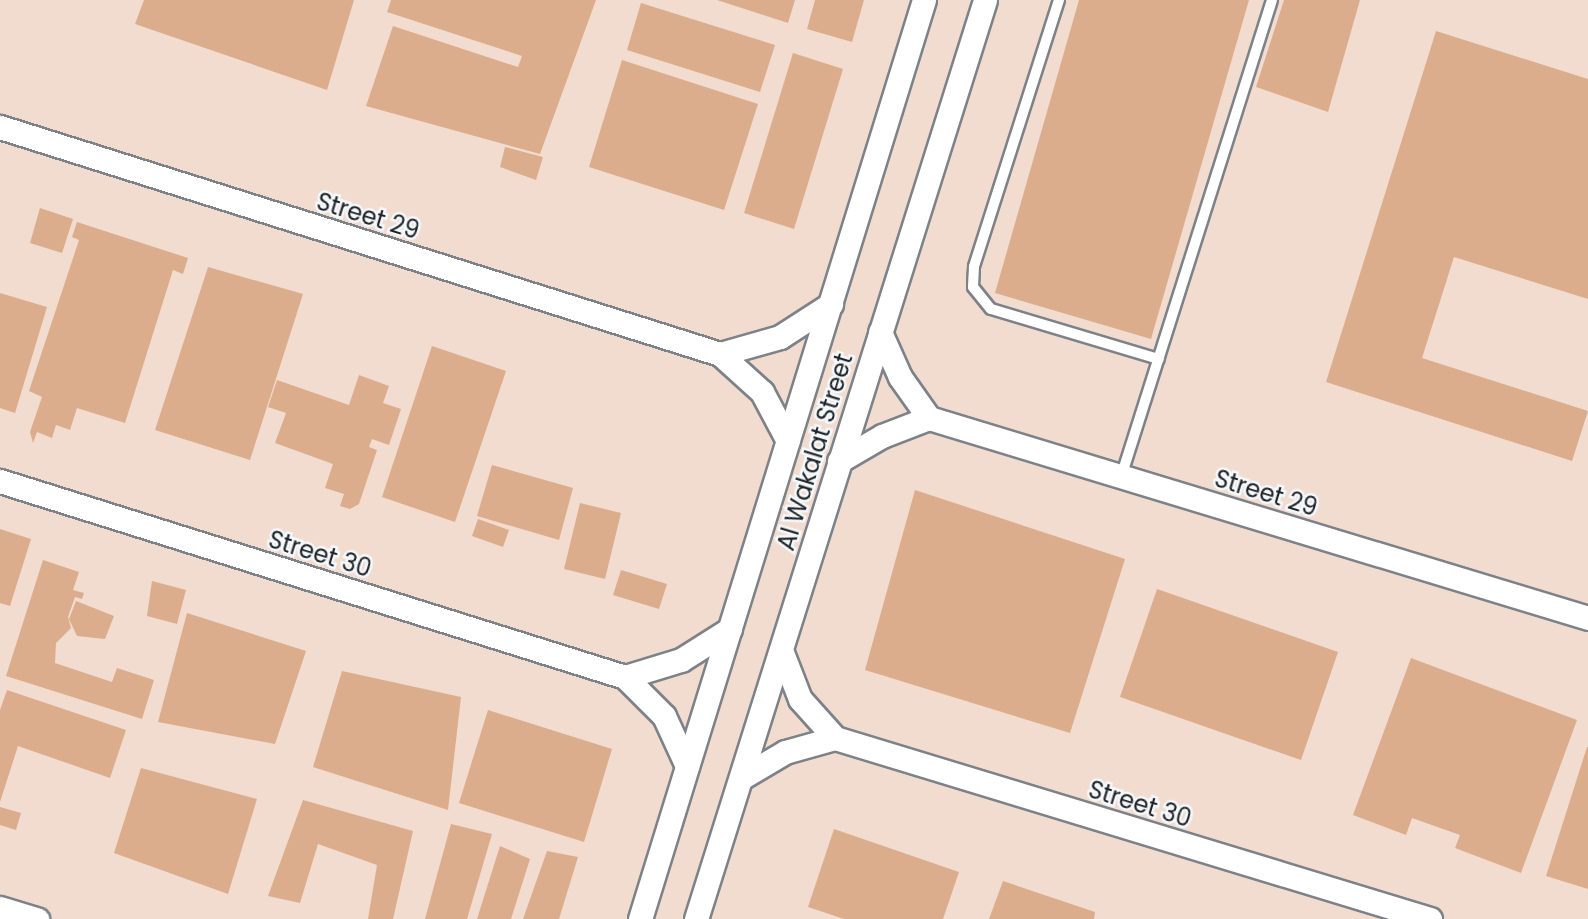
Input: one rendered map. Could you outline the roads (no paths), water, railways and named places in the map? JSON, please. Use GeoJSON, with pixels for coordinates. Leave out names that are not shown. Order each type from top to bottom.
{"type":"FeatureCollection","features":[{"type":"Feature","properties":{"kind":"street","name":"Al Wakalat Street"},"geometry":{"type":"LineString","coordinates":[[640,919],[924,0]]}},
{"type":"Feature","properties":{"kind":"street","name":"Al Wakalat Street"},"geometry":{"type":"LineString","coordinates":[[696,919],[985,0]]}},
{"type":"Feature","properties":{"kind":"street","name":"Street 29"},"geometry":{"type":"LineString","coordinates":[[0,127],[720,354],[762,392],[788,441]]}},
{"type":"Feature","properties":{"kind":"street"},"geometry":{"type":"LineString","coordinates":[[720,354],[780,337],[831,304]]}},
{"type":"Feature","properties":{"kind":"street"},"geometry":{"type":"LineString","coordinates":[[839,461],[882,436],[929,418],[901,377],[880,332]]}},
{"type":"Feature","properties":{"kind":"street","name":"Street 29"},"geometry":{"type":"LineString","coordinates":[[929,418],[1588,618]]}},
{"type":"Feature","properties":{"kind":"street","name":"Street 30"},"geometry":{"type":"LineString","coordinates":[[0,481],[625,677],[664,716],[687,766]]}},
{"type":"Feature","properties":{"kind":"street"},"geometry":{"type":"LineString","coordinates":[[625,677],[681,660],[730,629]]}},
{"type":"Feature","properties":{"kind":"street"},"geometry":{"type":"LineString","coordinates":[[741,778],[785,752],[835,738],[800,699],[781,650]]}},
{"type":"Feature","properties":{"kind":"street","name":"Street 30"},"geometry":{"type":"LineString","coordinates":[[835,738],[1430,919]]}},
{"type":"Feature","properties":{"kind":"street"},"geometry":{"type":"LineString","coordinates":[[0,908],[37,919]]}},
{"type":"Feature","properties":{"kind":"lane"},"geometry":{"type":"LineString","coordinates":[[1059,0],[974,267],[973,287],[991,309],[1159,359]]}},
{"type":"Feature","properties":{"kind":"lane"},"geometry":{"type":"LineString","coordinates":[[1121,477],[1272,0]]}}]}
